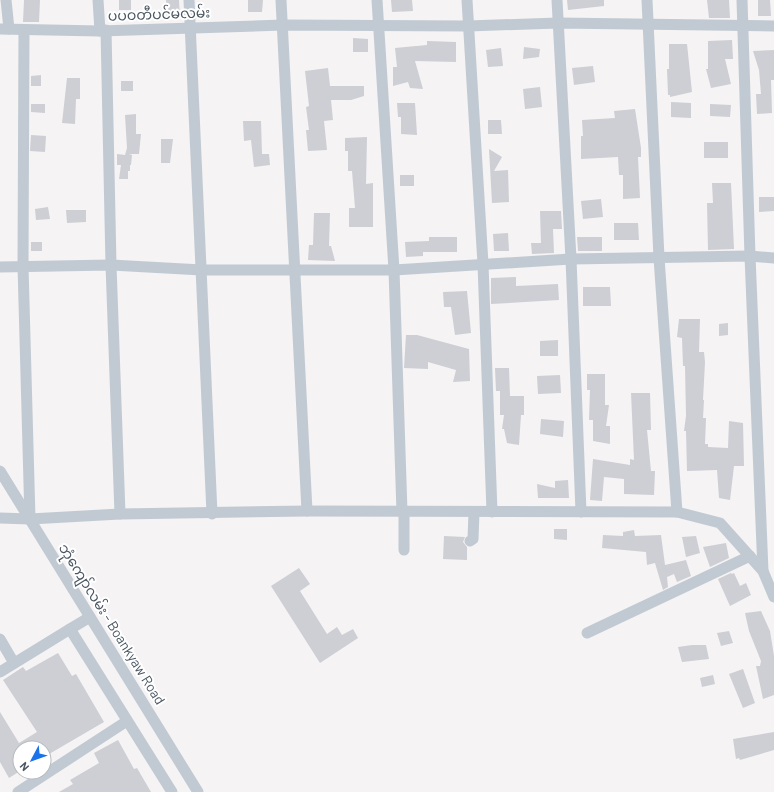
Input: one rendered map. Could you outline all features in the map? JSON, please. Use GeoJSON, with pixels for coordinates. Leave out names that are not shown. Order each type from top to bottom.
{"type":"FeatureCollection","features":[{"type":"Feature","properties":{"kind":"street"},"geometry":{"type":"LineString","coordinates":[[4,29],[6,0]]}},
{"type":"Feature","properties":{"kind":"street"},"geometry":{"type":"LineString","coordinates":[[98,0],[103,31],[120,514]]}},
{"type":"Feature","properties":{"kind":"street"},"geometry":{"type":"LineString","coordinates":[[189,0],[212,514]]}},
{"type":"Feature","properties":{"kind":"street"},"geometry":{"type":"LineString","coordinates":[[281,0],[307,511]]}},
{"type":"Feature","properties":{"kind":"street"},"geometry":{"type":"LineString","coordinates":[[377,0],[394,270],[404,550]]}},
{"type":"Feature","properties":{"kind":"street"},"geometry":{"type":"LineString","coordinates":[[467,0],[483,264],[492,512]]}},
{"type":"Feature","properties":{"kind":"street"},"geometry":{"type":"LineString","coordinates":[[557,0],[571,259],[581,512]]}},
{"type":"Feature","properties":{"kind":"street"},"geometry":{"type":"LineString","coordinates":[[647,0],[659,258],[677,512]]}},
{"type":"Feature","properties":{"kind":"street"},"geometry":{"type":"LineString","coordinates":[[742,0],[750,256],[763,571]]}},
{"type":"Feature","properties":{"kind":"street","name":"ပပဝတီပင်မလမ်း"},"geometry":{"type":"LineString","coordinates":[[4,29],[103,31],[283,25],[378,24],[468,26],[558,23],[648,23],[774,26]]}},
{"type":"Feature","properties":{"kind":"street"},"geometry":{"type":"LineString","coordinates":[[24,30],[22,266],[30,519]]}},
{"type":"Feature","properties":{"kind":"street"},"geometry":{"type":"LineString","coordinates":[[0,267],[111,265],[202,270],[394,270],[571,259],[750,256],[774,258]]}},
{"type":"Feature","properties":{"kind":"street","name":"ဘုံကျော်လမ်း - Boankyaw Road"},"geometry":{"type":"LineString","coordinates":[[0,471],[198,792]]}},
{"type":"Feature","properties":{"kind":"street"},"geometry":{"type":"LineString","coordinates":[[0,518],[30,519],[120,514],[212,514],[307,511],[677,512],[720,524],[763,571],[774,598]]}},
{"type":"Feature","properties":{"kind":"street"},"geometry":{"type":"LineString","coordinates":[[470,541],[473,539],[474,512]]}},
{"type":"Feature","properties":{"kind":"street"},"geometry":{"type":"LineString","coordinates":[[586,633],[750,556]]}},
{"type":"Feature","properties":{"kind":"street"},"geometry":{"type":"LineString","coordinates":[[0,672],[90,617]]}},
{"type":"Feature","properties":{"kind":"street"},"geometry":{"type":"LineString","coordinates":[[70,629],[172,792]]}},
{"type":"Feature","properties":{"kind":"street"},"geometry":{"type":"LineString","coordinates":[[0,639],[14,663]]}},
{"type":"Feature","properties":{"kind":"street"},"geometry":{"type":"LineString","coordinates":[[18,792],[127,721]]}},
{"type":"Feature","properties":{"kind":"building"},"geometry":{"type":"Polygon","coordinates":[[[24,0],[40,0],[39,22],[23,22],[24,0]]]}},
{"type":"Feature","properties":{"kind":"building"},"geometry":{"type":"Polygon","coordinates":[[[119,0],[131,0],[131,10],[119,10],[119,0]]]}},
{"type":"Feature","properties":{"kind":"building"},"geometry":{"type":"Polygon","coordinates":[[[166,0],[179,0],[180,18],[167,18],[166,0]]]}},
{"type":"Feature","properties":{"kind":"building"},"geometry":{"type":"Polygon","coordinates":[[[248,0],[263,0],[262,12],[248,12],[248,0]]]}},
{"type":"Feature","properties":{"kind":"building"},"geometry":{"type":"Polygon","coordinates":[[[391,0],[412,0],[413,11],[392,12],[391,0]]]}},
{"type":"Feature","properties":{"kind":"building"},"geometry":{"type":"Polygon","coordinates":[[[567,0],[604,0],[604,6],[568,10],[567,0]]]}},
{"type":"Feature","properties":{"kind":"building"},"geometry":{"type":"Polygon","coordinates":[[[707,0],[729,0],[730,18],[709,18],[707,0]]]}},
{"type":"Feature","properties":{"kind":"building"},"geometry":{"type":"Polygon","coordinates":[[[758,0],[770,0],[771,16],[758,16],[758,0]]]}},
{"type":"Feature","properties":{"kind":"building"},"geometry":{"type":"Polygon","coordinates":[[[353,38],[368,39],[368,52],[353,52],[353,38]]]}},
{"type":"Feature","properties":{"kind":"building"},"geometry":{"type":"Polygon","coordinates":[[[732,40],[733,59],[725,59],[731,84],[711,88],[706,69],[708,69],[708,41],[732,40]]]}},
{"type":"Feature","properties":{"kind":"building"},"geometry":{"type":"Polygon","coordinates":[[[427,41],[456,42],[456,62],[415,61],[423,89],[410,88],[408,82],[393,86],[393,67],[397,67],[395,48],[427,45],[427,41]]]}},
{"type":"Feature","properties":{"kind":"building"},"geometry":{"type":"Polygon","coordinates":[[[669,44],[687,44],[692,92],[670,97],[670,95],[668,95],[667,69],[669,69],[669,44]]]}},
{"type":"Feature","properties":{"kind":"building"},"geometry":{"type":"Polygon","coordinates":[[[524,47],[540,49],[539,57],[523,59],[524,47]]]}},
{"type":"Feature","properties":{"kind":"building"},"geometry":{"type":"Polygon","coordinates":[[[501,48],[503,66],[488,67],[486,50],[501,48]]]}},
{"type":"Feature","properties":{"kind":"building"},"geometry":{"type":"Polygon","coordinates":[[[774,50],[774,80],[771,80],[772,113],[757,114],[756,94],[761,94],[759,70],[753,51],[774,50]]]}},
{"type":"Feature","properties":{"kind":"building"},"geometry":{"type":"Polygon","coordinates":[[[593,66],[595,82],[574,85],[572,68],[593,66]]]}},
{"type":"Feature","properties":{"kind":"building"},"geometry":{"type":"Polygon","coordinates":[[[328,68],[330,86],[364,86],[364,96],[351,100],[331,100],[333,120],[324,121],[327,150],[308,151],[306,130],[309,130],[306,107],[309,106],[305,71],[328,68]]]}},
{"type":"Feature","properties":{"kind":"building"},"geometry":{"type":"Polygon","coordinates":[[[41,75],[41,86],[31,86],[31,76],[41,75]]]}},
{"type":"Feature","properties":{"kind":"building"},"geometry":{"type":"Polygon","coordinates":[[[67,78],[80,78],[80,99],[76,99],[75,124],[62,123],[67,78]]]}},
{"type":"Feature","properties":{"kind":"building"},"geometry":{"type":"Polygon","coordinates":[[[121,81],[133,81],[133,91],[121,91],[121,81]]]}},
{"type":"Feature","properties":{"kind":"building"},"geometry":{"type":"Polygon","coordinates":[[[540,87],[542,107],[525,109],[523,89],[540,87]]]}},
{"type":"Feature","properties":{"kind":"building"},"geometry":{"type":"Polygon","coordinates":[[[671,102],[691,103],[691,118],[671,117],[671,102]]]}},
{"type":"Feature","properties":{"kind":"building"},"geometry":{"type":"Polygon","coordinates":[[[397,103],[415,103],[417,135],[401,134],[401,117],[398,117],[397,103]]]}},
{"type":"Feature","properties":{"kind":"building"},"geometry":{"type":"Polygon","coordinates":[[[31,104],[45,104],[45,113],[31,112],[31,104]]]}},
{"type":"Feature","properties":{"kind":"building"},"geometry":{"type":"Polygon","coordinates":[[[710,104],[731,105],[730,117],[710,116],[710,104]]]}},
{"type":"Feature","properties":{"kind":"building"},"geometry":{"type":"Polygon","coordinates":[[[635,109],[641,148],[641,157],[638,157],[640,198],[623,199],[623,175],[619,175],[618,157],[581,159],[581,136],[583,136],[582,120],[615,118],[614,111],[635,109]]]}},
{"type":"Feature","properties":{"kind":"building"},"geometry":{"type":"Polygon","coordinates":[[[136,114],[136,134],[141,134],[139,154],[129,154],[132,155],[130,171],[128,171],[128,179],[119,179],[121,165],[117,165],[117,154],[125,155],[127,148],[125,115],[136,114]]]}},
{"type":"Feature","properties":{"kind":"building"},"geometry":{"type":"Polygon","coordinates":[[[488,120],[501,120],[502,134],[488,134],[488,120]]]}},
{"type":"Feature","properties":{"kind":"building"},"geometry":{"type":"Polygon","coordinates":[[[243,121],[261,121],[262,154],[269,154],[270,165],[254,167],[251,140],[244,141],[243,121]]]}},
{"type":"Feature","properties":{"kind":"building"},"geometry":{"type":"Polygon","coordinates":[[[31,135],[46,136],[45,152],[30,151],[31,135]]]}},
{"type":"Feature","properties":{"kind":"building"},"geometry":{"type":"Polygon","coordinates":[[[367,137],[366,184],[373,183],[373,227],[349,227],[349,208],[355,208],[352,171],[348,171],[348,151],[345,151],[345,138],[367,137]]]}},
{"type":"Feature","properties":{"kind":"building"},"geometry":{"type":"Polygon","coordinates":[[[161,139],[173,139],[170,163],[161,163],[161,139]]]}},
{"type":"Feature","properties":{"kind":"building"},"geometry":{"type":"Polygon","coordinates":[[[704,142],[728,142],[728,158],[704,158],[704,142]]]}},
{"type":"Feature","properties":{"kind":"building"},"geometry":{"type":"Polygon","coordinates":[[[489,149],[502,157],[494,171],[508,170],[509,202],[492,203],[489,149]]]}},
{"type":"Feature","properties":{"kind":"building"},"geometry":{"type":"Polygon","coordinates":[[[400,175],[414,175],[414,186],[400,186],[400,175]]]}},
{"type":"Feature","properties":{"kind":"building"},"geometry":{"type":"Polygon","coordinates":[[[712,183],[731,183],[734,249],[708,250],[707,203],[713,203],[712,183]]]}},
{"type":"Feature","properties":{"kind":"building"},"geometry":{"type":"Polygon","coordinates":[[[759,197],[774,197],[774,211],[759,212],[759,197]]]}},
{"type":"Feature","properties":{"kind":"building"},"geometry":{"type":"Polygon","coordinates":[[[601,199],[603,217],[583,219],[581,201],[601,199]]]}},
{"type":"Feature","properties":{"kind":"building"},"geometry":{"type":"Polygon","coordinates":[[[48,207],[50,219],[36,220],[35,209],[48,207]]]}},
{"type":"Feature","properties":{"kind":"building"},"geometry":{"type":"Polygon","coordinates":[[[66,210],[86,210],[86,222],[67,223],[66,210]]]}},
{"type":"Feature","properties":{"kind":"building"},"geometry":{"type":"Polygon","coordinates":[[[540,211],[561,211],[562,229],[553,229],[554,253],[532,254],[531,243],[541,243],[540,211]]]}},
{"type":"Feature","properties":{"kind":"building"},"geometry":{"type":"Polygon","coordinates":[[[314,213],[330,213],[329,246],[331,246],[335,261],[308,260],[309,245],[313,245],[314,213]]]}},
{"type":"Feature","properties":{"kind":"building"},"geometry":{"type":"Polygon","coordinates":[[[614,223],[638,223],[639,240],[614,240],[614,223]]]}},
{"type":"Feature","properties":{"kind":"building"},"geometry":{"type":"Polygon","coordinates":[[[508,233],[509,251],[494,251],[493,234],[508,233]]]}},
{"type":"Feature","properties":{"kind":"building"},"geometry":{"type":"Polygon","coordinates":[[[429,237],[457,237],[457,252],[423,252],[423,256],[406,257],[405,242],[429,241],[429,237]]]}},
{"type":"Feature","properties":{"kind":"building"},"geometry":{"type":"Polygon","coordinates":[[[577,237],[602,237],[602,251],[578,251],[577,237]]]}},
{"type":"Feature","properties":{"kind":"building"},"geometry":{"type":"Polygon","coordinates":[[[31,242],[42,242],[42,251],[31,251],[31,242]]]}},
{"type":"Feature","properties":{"kind":"building"},"geometry":{"type":"Polygon","coordinates":[[[516,277],[516,286],[558,284],[559,300],[491,304],[491,278],[516,277]]]}},
{"type":"Feature","properties":{"kind":"building"},"geometry":{"type":"Polygon","coordinates":[[[583,287],[610,287],[611,306],[583,306],[583,287]]]}},
{"type":"Feature","properties":{"kind":"building"},"geometry":{"type":"Polygon","coordinates":[[[467,291],[471,333],[455,335],[451,307],[444,307],[443,292],[467,291]]]}},
{"type":"Feature","properties":{"kind":"building"},"geometry":{"type":"Polygon","coordinates":[[[679,319],[700,319],[699,352],[704,352],[705,362],[703,418],[706,418],[705,444],[708,444],[708,447],[728,448],[729,421],[743,423],[744,466],[734,466],[730,500],[719,498],[717,470],[687,471],[686,431],[684,431],[686,416],[685,366],[683,366],[682,338],[677,337],[679,319]]]}},
{"type":"Feature","properties":{"kind":"building"},"geometry":{"type":"Polygon","coordinates":[[[728,323],[728,335],[719,336],[719,324],[728,323]]]}},
{"type":"Feature","properties":{"kind":"building"},"geometry":{"type":"Polygon","coordinates":[[[406,335],[417,335],[469,349],[470,381],[453,382],[456,370],[428,362],[428,369],[404,368],[406,335]]]}},
{"type":"Feature","properties":{"kind":"building"},"geometry":{"type":"Polygon","coordinates":[[[558,340],[558,356],[540,356],[540,341],[558,340]]]}},
{"type":"Feature","properties":{"kind":"building"},"geometry":{"type":"Polygon","coordinates":[[[495,368],[509,368],[510,396],[524,396],[524,415],[521,415],[519,445],[507,443],[504,429],[502,429],[504,415],[500,415],[500,391],[496,391],[495,368]]]}},
{"type":"Feature","properties":{"kind":"building"},"geometry":{"type":"Polygon","coordinates":[[[587,374],[605,374],[605,405],[609,405],[606,426],[610,426],[610,444],[593,441],[593,420],[589,420],[590,390],[587,390],[587,374]]]}},
{"type":"Feature","properties":{"kind":"building"},"geometry":{"type":"Polygon","coordinates":[[[560,375],[561,393],[538,394],[537,376],[560,375]]]}},
{"type":"Feature","properties":{"kind":"building"},"geometry":{"type":"Polygon","coordinates":[[[631,393],[650,393],[651,430],[647,430],[651,471],[655,471],[654,495],[624,494],[624,479],[604,477],[602,501],[590,500],[593,459],[630,465],[630,459],[634,460],[631,393]]]}},
{"type":"Feature","properties":{"kind":"building"},"geometry":{"type":"Polygon","coordinates":[[[541,419],[564,421],[563,437],[540,434],[541,419]]]}},
{"type":"Feature","properties":{"kind":"building"},"geometry":{"type":"Polygon","coordinates":[[[568,480],[569,498],[538,498],[537,484],[555,488],[555,481],[568,480]]]}},
{"type":"Feature","properties":{"kind":"building"},"geometry":{"type":"Polygon","coordinates":[[[554,529],[567,529],[567,540],[554,539],[554,529]]]}},
{"type":"Feature","properties":{"kind":"building"},"geometry":{"type":"Polygon","coordinates":[[[634,530],[635,536],[661,535],[665,565],[686,560],[691,576],[677,582],[674,574],[667,577],[668,587],[663,590],[655,563],[647,565],[646,552],[602,548],[603,535],[623,536],[623,532],[634,530]]]}},
{"type":"Feature","properties":{"kind":"building"},"geometry":{"type":"Polygon","coordinates":[[[444,536],[465,537],[463,542],[467,547],[467,560],[443,559],[444,536]]]}},
{"type":"Feature","properties":{"kind":"building"},"geometry":{"type":"Polygon","coordinates":[[[696,536],[700,553],[686,557],[682,537],[696,536]]]}},
{"type":"Feature","properties":{"kind":"building"},"geometry":{"type":"Polygon","coordinates":[[[726,543],[729,558],[710,567],[703,547],[726,543]]]}},
{"type":"Feature","properties":{"kind":"building"},"geometry":{"type":"Polygon","coordinates":[[[299,568],[310,584],[300,591],[327,634],[337,627],[342,635],[353,629],[358,638],[320,663],[271,586],[299,568]]]}},
{"type":"Feature","properties":{"kind":"building"},"geometry":{"type":"Polygon","coordinates":[[[734,573],[740,586],[746,583],[751,595],[730,606],[718,579],[734,573]]]}},
{"type":"Feature","properties":{"kind":"building"},"geometry":{"type":"Polygon","coordinates":[[[761,611],[770,631],[774,656],[774,695],[763,699],[756,666],[760,666],[761,661],[749,631],[745,613],[761,611]]]}},
{"type":"Feature","properties":{"kind":"building"},"geometry":{"type":"Polygon","coordinates":[[[729,631],[733,643],[721,646],[717,633],[729,631]]]}},
{"type":"Feature","properties":{"kind":"building"},"geometry":{"type":"Polygon","coordinates":[[[706,645],[709,659],[682,662],[678,647],[706,645]]]}},
{"type":"Feature","properties":{"kind":"building"},"geometry":{"type":"Polygon","coordinates":[[[58,653],[72,676],[76,674],[104,722],[52,752],[52,740],[24,740],[37,732],[3,680],[23,667],[26,671],[58,653]]]}},
{"type":"Feature","properties":{"kind":"building"},"geometry":{"type":"Polygon","coordinates":[[[743,669],[755,703],[743,708],[729,674],[743,669]]]}},
{"type":"Feature","properties":{"kind":"building"},"geometry":{"type":"Polygon","coordinates":[[[713,675],[715,684],[702,687],[700,678],[713,675]]]}},
{"type":"Feature","properties":{"kind":"building"},"geometry":{"type":"Polygon","coordinates":[[[0,712],[17,740],[12,740],[12,776],[9,778],[0,762],[0,712]]]}},
{"type":"Feature","properties":{"kind":"building"},"geometry":{"type":"Polygon","coordinates":[[[774,732],[774,750],[740,760],[739,758],[736,759],[733,739],[774,732]]]}},
{"type":"Feature","properties":{"kind":"building"},"geometry":{"type":"Polygon","coordinates":[[[118,740],[134,769],[137,768],[151,792],[59,792],[73,784],[70,780],[99,763],[94,753],[118,740]]]}}]}
